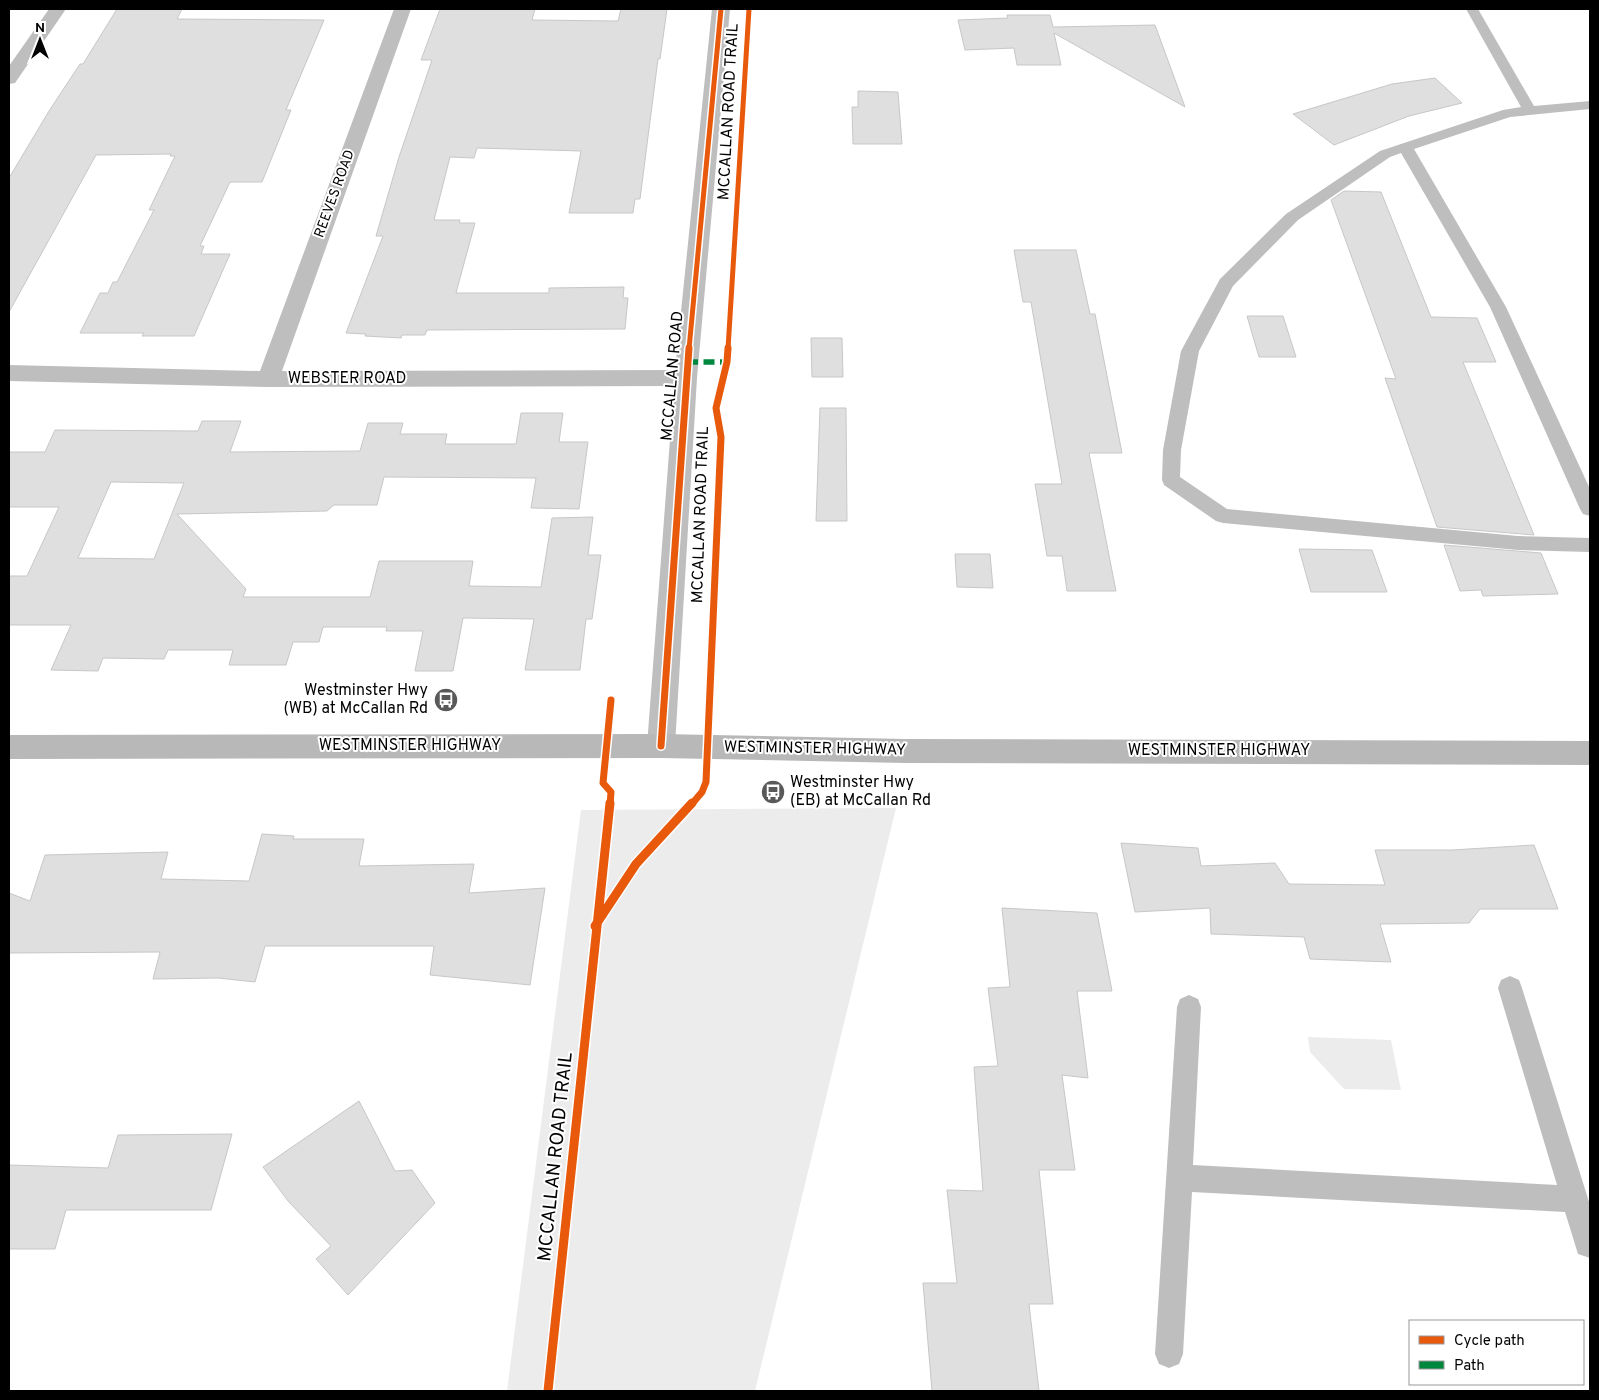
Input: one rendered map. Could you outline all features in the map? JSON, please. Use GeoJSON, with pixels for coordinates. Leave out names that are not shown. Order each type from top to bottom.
{"type":"FeatureCollection","features":[{"type":"Feature","properties":{"kind":"main road","name":"WESTMINSTER HIGHWAY"},"geometry":{"type":"LineString","coordinates":[[9,747],[661,746],[915,751],[1590,753]]}},
{"type":"Feature","properties":{"kind":"street"},"geometry":{"type":"LineString","coordinates":[[9,79],[57,9]]}},
{"type":"Feature","properties":{"kind":"street","name":"REEVES ROAD"},"geometry":{"type":"LineString","coordinates":[[268,379],[402,9]]}},
{"type":"Feature","properties":{"kind":"street","name":"MCCALLAN ROAD"},"geometry":{"type":"LineString","coordinates":[[661,746],[686,378],[721,9]]}},
{"type":"Feature","properties":{"kind":"street","name":"WEBSTER ROAD"},"geometry":{"type":"LineString","coordinates":[[9,373],[268,379],[686,378]]}},
{"type":"Feature","properties":{"kind":"lane"},"geometry":{"type":"LineString","coordinates":[[1472,9],[1530,111]]}},
{"type":"Feature","properties":{"kind":"lane"},"geometry":{"type":"LineString","coordinates":[[1590,105],[1508,113],[1385,154],[1292,217],[1226,283],[1190,351],[1172,450],[1171,480],[1223,516],[1518,543],[1590,545]]}},
{"type":"Feature","properties":{"kind":"lane"},"geometry":{"type":"LineString","coordinates":[[1405,147],[1498,306],[1590,510]]}},
{"type":"Feature","properties":{"kind":"lane"},"geometry":{"type":"LineString","coordinates":[[1510,988],[1588,1244],[1590,1244]]}},
{"type":"Feature","properties":{"kind":"lane"},"geometry":{"type":"LineString","coordinates":[[1169,1354],[1189,1007]]}},
{"type":"Feature","properties":{"kind":"lane"},"geometry":{"type":"LineString","coordinates":[[1178,1178],[1575,1199]]}},
{"type":"Feature","properties":{"kind":"shaded area"},"geometry":{"type":"Polygon","coordinates":[[[896,808],[755,1391],[507,1391],[581,810],[896,808]]]}},
{"type":"Feature","properties":{"kind":"shaded area"},"geometry":{"type":"Polygon","coordinates":[[[1308,1037],[1391,1040],[1401,1090],[1344,1089],[1310,1052],[1308,1037]]]}},
{"type":"Feature","properties":{"kind":"building"},"geometry":{"type":"Polygon","coordinates":[[[117,9],[182,9],[177,19],[324,20],[286,110],[291,110],[262,182],[230,182],[200,246],[204,246],[201,254],[230,254],[194,336],[142,336],[144,333],[80,333],[100,293],[108,293],[113,282],[117,282],[154,210],[149,210],[175,156],[170,156],[171,154],[96,155],[9,312],[9,178],[49,111],[80,64],[83,64],[117,9]]]}},
{"type":"Feature","properties":{"kind":"building"},"geometry":{"type":"Polygon","coordinates":[[[440,9],[535,9],[532,20],[618,21],[621,9],[667,9],[660,59],[658,59],[640,199],[635,199],[633,213],[569,213],[581,151],[477,148],[474,158],[450,157],[434,220],[460,220],[459,223],[475,223],[456,293],[549,293],[549,288],[624,287],[623,298],[628,298],[625,329],[427,330],[425,335],[402,335],[401,338],[346,333],[383,236],[376,236],[399,157],[432,60],[421,60],[440,9]]]}},
{"type":"Feature","properties":{"kind":"building"},"geometry":{"type":"Polygon","coordinates":[[[1007,15],[1050,15],[1053,27],[1155,25],[1185,107],[1054,33],[1061,65],[1017,65],[1014,48],[965,50],[958,20],[1008,18],[1007,15]]]}},
{"type":"Feature","properties":{"kind":"building"},"geometry":{"type":"Polygon","coordinates":[[[1435,78],[1462,103],[1409,116],[1334,145],[1293,114],[1392,84],[1435,78]]]}},
{"type":"Feature","properties":{"kind":"building"},"geometry":{"type":"Polygon","coordinates":[[[858,91],[898,92],[902,144],[853,144],[852,107],[858,107],[858,91]]]}},
{"type":"Feature","properties":{"kind":"building"},"geometry":{"type":"Polygon","coordinates":[[[1344,191],[1381,192],[1431,317],[1477,318],[1496,362],[1463,362],[1534,535],[1437,527],[1385,378],[1396,379],[1331,200],[1344,191]]]}},
{"type":"Feature","properties":{"kind":"building"},"geometry":{"type":"Polygon","coordinates":[[[1014,250],[1076,250],[1090,314],[1095,314],[1122,453],[1089,453],[1116,591],[1067,591],[1062,556],[1047,556],[1035,484],[1062,484],[1031,302],[1023,302],[1014,250]]]}},
{"type":"Feature","properties":{"kind":"building"},"geometry":{"type":"Polygon","coordinates":[[[1247,316],[1283,316],[1296,357],[1259,357],[1247,316]]]}},
{"type":"Feature","properties":{"kind":"building"},"geometry":{"type":"Polygon","coordinates":[[[811,338],[842,338],[843,377],[812,377],[811,338]]]}},
{"type":"Feature","properties":{"kind":"building"},"geometry":{"type":"Polygon","coordinates":[[[820,408],[846,408],[847,521],[816,521],[820,408]]]}},
{"type":"Feature","properties":{"kind":"building"},"geometry":{"type":"Polygon","coordinates":[[[521,413],[563,413],[559,442],[588,442],[579,509],[531,508],[536,478],[384,477],[377,505],[334,505],[327,511],[177,514],[246,589],[243,597],[370,597],[379,561],[473,561],[469,586],[541,587],[552,518],[593,517],[588,555],[601,555],[592,619],[586,619],[580,670],[525,670],[534,619],[463,618],[453,671],[415,671],[423,631],[386,631],[387,627],[323,627],[319,642],[293,642],[286,665],[229,665],[233,650],[168,650],[164,659],[103,658],[98,671],[51,670],[71,625],[9,625],[9,576],[27,576],[59,507],[9,507],[9,452],[45,452],[55,430],[198,431],[202,421],[241,421],[230,452],[360,451],[368,423],[403,423],[400,434],[447,434],[445,444],[516,444],[521,413]],[[111,482],[78,558],[154,559],[184,483],[111,482]]]}},
{"type":"Feature","properties":{"kind":"building"},"geometry":{"type":"Polygon","coordinates":[[[1444,545],[1541,553],[1558,594],[1483,596],[1481,590],[1460,591],[1444,545]]]}},
{"type":"Feature","properties":{"kind":"building"},"geometry":{"type":"Polygon","coordinates":[[[1299,549],[1372,550],[1387,592],[1311,592],[1299,549]]]}},
{"type":"Feature","properties":{"kind":"building"},"geometry":{"type":"Polygon","coordinates":[[[955,554],[990,554],[993,588],[957,587],[955,554]]]}},
{"type":"Feature","properties":{"kind":"building"},"geometry":{"type":"Polygon","coordinates":[[[262,834],[294,836],[293,839],[364,839],[359,866],[474,864],[469,893],[545,888],[530,985],[430,975],[434,946],[265,946],[255,982],[218,978],[153,979],[160,952],[9,953],[9,893],[30,901],[45,855],[168,852],[161,879],[249,881],[262,834]]]}},
{"type":"Feature","properties":{"kind":"building"},"geometry":{"type":"Polygon","coordinates":[[[1121,843],[1198,848],[1201,866],[1275,863],[1289,884],[1385,885],[1375,850],[1452,850],[1534,845],[1558,909],[1480,909],[1469,923],[1380,924],[1391,962],[1310,959],[1304,937],[1211,934],[1210,908],[1135,912],[1121,843]]]}},
{"type":"Feature","properties":{"kind":"building"},"geometry":{"type":"Polygon","coordinates":[[[1002,908],[1097,913],[1112,991],[1077,991],[1088,1078],[1062,1075],[1075,1170],[1039,1170],[1053,1304],[1029,1304],[1039,1391],[932,1391],[923,1283],[957,1283],[947,1190],[983,1191],[974,1067],[998,1066],[988,988],[1010,987],[1002,908]]]}},
{"type":"Feature","properties":{"kind":"building"},"geometry":{"type":"Polygon","coordinates":[[[359,1101],[395,1171],[412,1170],[435,1203],[348,1295],[316,1259],[331,1246],[288,1201],[263,1167],[359,1101]]]}},
{"type":"Feature","properties":{"kind":"building"},"geometry":{"type":"Polygon","coordinates":[[[232,1134],[211,1210],[66,1210],[55,1249],[9,1249],[9,1165],[108,1168],[118,1135],[232,1134]]]}},
{"type":"Feature","properties":{"kind":"marked path"},"geometry":{"type":"LineString","coordinates":[[687,362],[727,362]]}},
{"type":"Feature","properties":{"kind":"cycle path","name":"MCCALLAN ROAD TRAIL"},"geometry":{"type":"LineString","coordinates":[[661,746],[686,378],[721,9]]}},
{"type":"Feature","properties":{"kind":"cycle path","name":"MCCALLAN ROAD TRAIL"},"geometry":{"type":"LineString","coordinates":[[595,926],[636,864],[702,792],[706,782],[721,437],[716,408],[727,362],[749,9]]}},
{"type":"Feature","properties":{"kind":"cycle path","name":"MCCALLAN ROAD TRAIL"},"geometry":{"type":"LineString","coordinates":[[548,1391],[611,792],[603,783],[611,700]]}},
{"type":"Feature","properties":{"kind":"place","name":"Westminster Hwy (WB) at McCallan Rd"},"geometry":{"type":"Point","coordinates":[446,700]}},
{"type":"Feature","properties":{"kind":"place","name":"Westminster Hwy (EB) at McCallan Rd"},"geometry":{"type":"Point","coordinates":[773,792]}}]}
